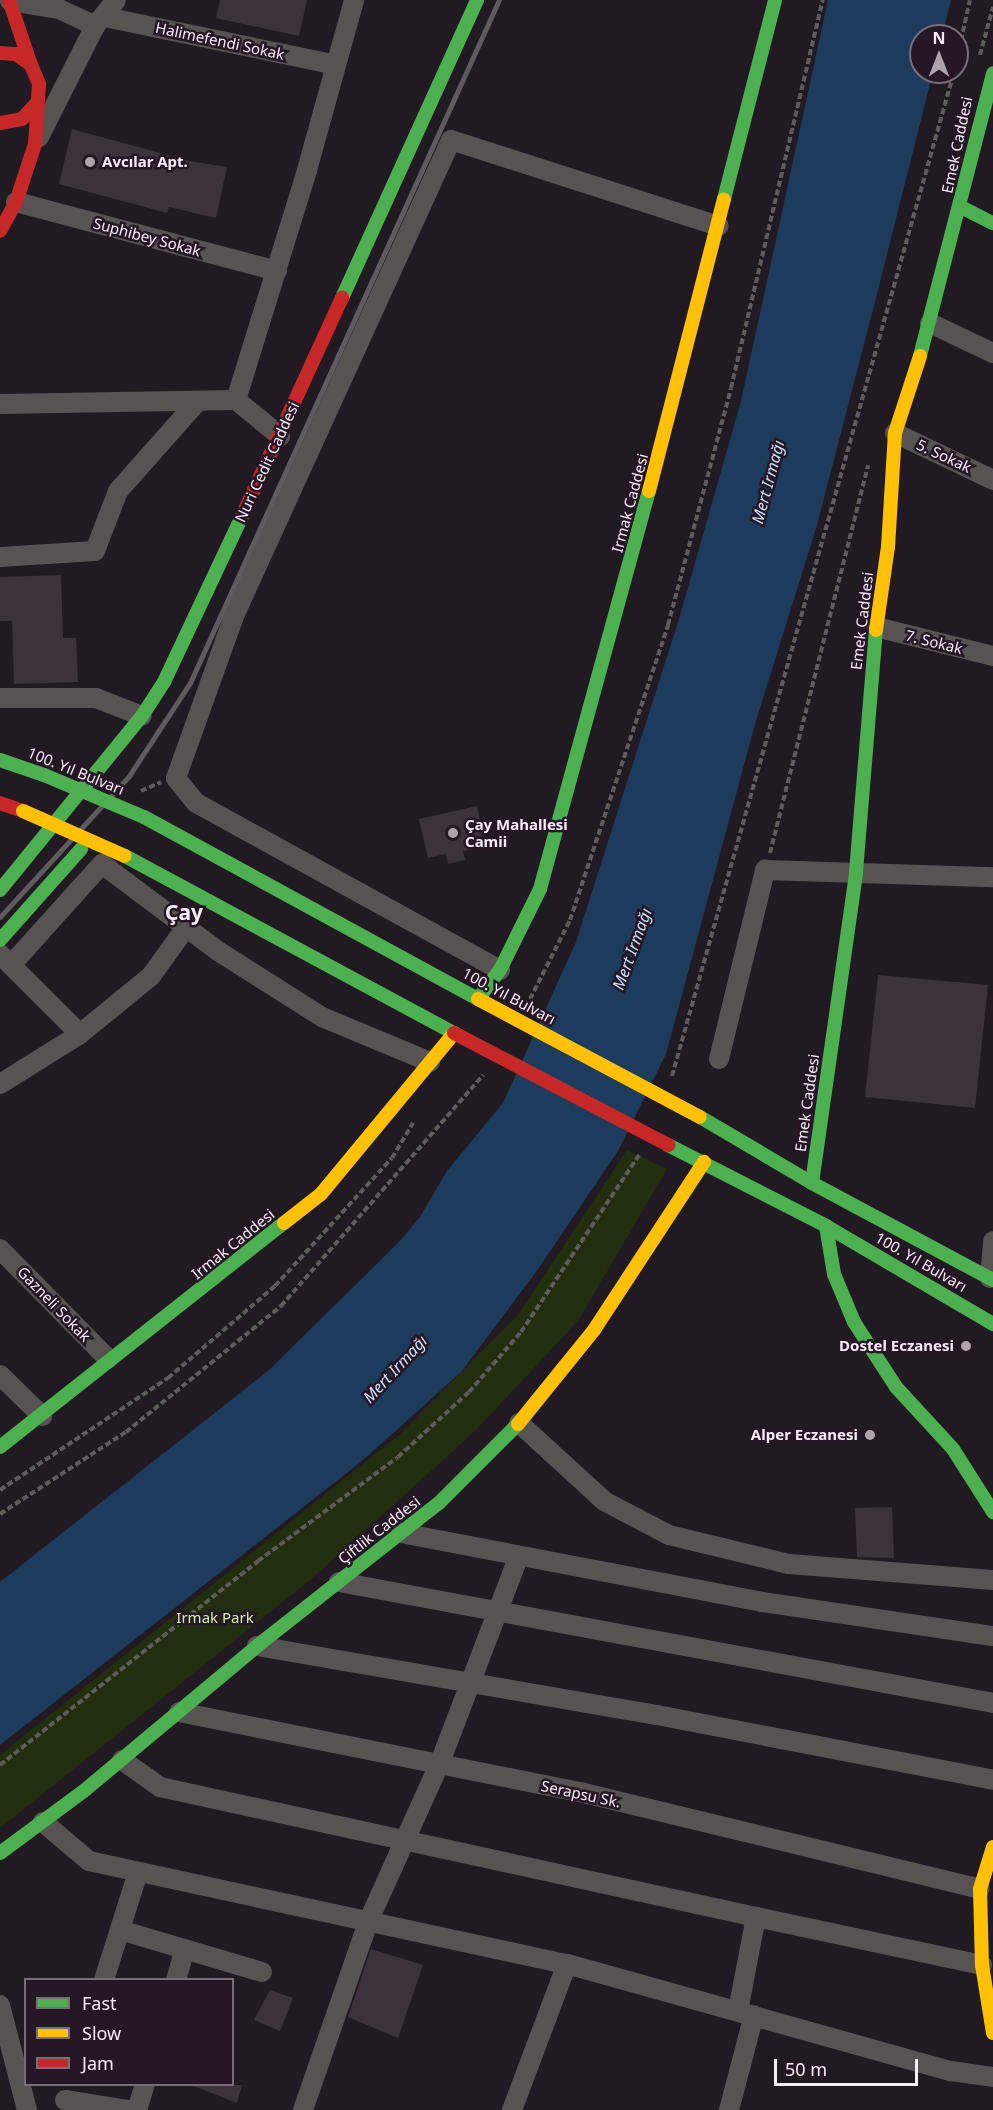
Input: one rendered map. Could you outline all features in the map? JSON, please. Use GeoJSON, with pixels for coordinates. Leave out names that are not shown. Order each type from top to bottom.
{"type":"FeatureCollection","features":[{"type":"Feature","properties":{"kind":"main road"},"geometry":{"type":"LineString","coordinates":[[0,231],[16,202],[35,144],[39,84],[10,0]]}},
{"type":"Feature","properties":{"kind":"main road","name":"Nuri Cedit Caddesi"},"geometry":{"type":"LineString","coordinates":[[0,890],[142,716],[186,638],[477,0]]}},
{"type":"Feature","properties":{"kind":"main road","name":"Irmak Caddesi"},"geometry":{"type":"LineString","coordinates":[[478,999],[500,970],[543,878],[720,226],[775,0]]}},
{"type":"Feature","properties":{"kind":"main road"},"geometry":{"type":"LineString","coordinates":[[0,53],[16,54],[31,65]]}},
{"type":"Feature","properties":{"kind":"main road","name":"Emek Caddesi"},"geometry":{"type":"LineString","coordinates":[[812,1183],[856,872],[876,627],[888,547],[895,433],[930,323],[993,73]]}},
{"type":"Feature","properties":{"kind":"main road"},"geometry":{"type":"LineString","coordinates":[[0,123],[22,118],[36,104]]}},
{"type":"Feature","properties":{"kind":"main road"},"geometry":{"type":"LineString","coordinates":[[961,207],[993,223]]}},
{"type":"Feature","properties":{"kind":"main road","name":"100. Yıl Bulvarı"},"geometry":{"type":"LineString","coordinates":[[0,760],[44,775],[144,816],[478,999],[700,1117],[812,1183],[991,1279]]}},
{"type":"Feature","properties":{"kind":"main road","name":"100. Yıl Bulvarı"},"geometry":{"type":"LineString","coordinates":[[0,803],[125,856],[454,1033],[826,1226],[993,1324]]}},
{"type":"Feature","properties":{"kind":"main road"},"geometry":{"type":"LineString","coordinates":[[0,940],[81,849]]}},
{"type":"Feature","properties":{"kind":"main road","name":"Irmak Caddesi"},"geometry":{"type":"LineString","coordinates":[[0,1447],[42,1416],[108,1359],[176,1311],[321,1194],[454,1033]]}},
{"type":"Feature","properties":{"kind":"main road","name":"Çiftlik Caddesi"},"geometry":{"type":"LineString","coordinates":[[0,1853],[122,1760],[257,1646],[439,1503],[519,1423],[646,1256],[704,1162]]}},
{"type":"Feature","properties":{"kind":"main road"},"geometry":{"type":"LineString","coordinates":[[826,1226],[834,1275],[854,1322],[896,1387],[952,1449],[993,1512]]}},
{"type":"Feature","properties":{"kind":"main road"},"geometry":{"type":"LineString","coordinates":[[993,1847],[980,1889],[982,1965],[993,2033]]}},
{"type":"Feature","properties":{"kind":"street","name":"Halimefendi Sokak"},"geometry":{"type":"LineString","coordinates":[[10,0],[59,9],[100,21],[336,65]]}},
{"type":"Feature","properties":{"kind":"street"},"geometry":{"type":"LineString","coordinates":[[35,144],[100,21],[116,0]]}},
{"type":"Feature","properties":{"kind":"street"},"geometry":{"type":"LineString","coordinates":[[236,400],[277,271],[354,0]]}},
{"type":"Feature","properties":{"kind":"street"},"geometry":{"type":"LineString","coordinates":[[500,970],[196,803],[176,778],[234,616],[451,140],[720,226]]}},
{"type":"Feature","properties":{"kind":"street","name":"Suphibey Sokak"},"geometry":{"type":"LineString","coordinates":[[16,202],[277,271]]}},
{"type":"Feature","properties":{"kind":"street"},"geometry":{"type":"LineString","coordinates":[[930,323],[993,353]]}},
{"type":"Feature","properties":{"kind":"street"},"geometry":{"type":"LineString","coordinates":[[0,557],[95,550],[118,491],[198,400]]}},
{"type":"Feature","properties":{"kind":"street"},"geometry":{"type":"LineString","coordinates":[[0,404],[236,400],[280,436]]}},
{"type":"Feature","properties":{"kind":"street","name":"5. Sokak"},"geometry":{"type":"LineString","coordinates":[[895,433],[993,480]]}},
{"type":"Feature","properties":{"kind":"street","name":"7. Sokak"},"geometry":{"type":"LineString","coordinates":[[876,627],[993,656]]}},
{"type":"Feature","properties":{"kind":"street"},"geometry":{"type":"LineString","coordinates":[[0,698],[96,698],[142,716]]}},
{"type":"Feature","properties":{"kind":"street"},"geometry":{"type":"LineString","coordinates":[[80,1034],[5,960],[102,864],[218,951],[321,1017],[430,1062]]}},
{"type":"Feature","properties":{"kind":"street"},"geometry":{"type":"LineString","coordinates":[[718,1059],[765,870],[993,877]]}},
{"type":"Feature","properties":{"kind":"street"},"geometry":{"type":"LineString","coordinates":[[0,1084],[80,1034],[151,976],[187,926]]}},
{"type":"Feature","properties":{"kind":"street"},"geometry":{"type":"LineString","coordinates":[[991,1279],[993,1241]]}},
{"type":"Feature","properties":{"kind":"street","name":"Gazneli Sokak"},"geometry":{"type":"LineString","coordinates":[[0,1249],[108,1359]]}},
{"type":"Feature","properties":{"kind":"street"},"geometry":{"type":"LineString","coordinates":[[0,1375],[42,1416]]}},
{"type":"Feature","properties":{"kind":"street"},"geometry":{"type":"LineString","coordinates":[[519,1423],[604,1501],[669,1535],[789,1564],[993,1580]]}},
{"type":"Feature","properties":{"kind":"street"},"geometry":{"type":"LineString","coordinates":[[401,1533],[762,1602],[993,1636]]}},
{"type":"Feature","properties":{"kind":"street"},"geometry":{"type":"LineString","coordinates":[[303,2110],[368,1922],[407,1841],[439,1765],[472,1683],[496,1611],[519,1556]]}},
{"type":"Feature","properties":{"kind":"street"},"geometry":{"type":"LineString","coordinates":[[339,1582],[993,1703]]}},
{"type":"Feature","properties":{"kind":"street"},"geometry":{"type":"LineString","coordinates":[[257,1646],[472,1683],[993,1780]]}},
{"type":"Feature","properties":{"kind":"street","name":"Serapsu Sk."},"geometry":{"type":"LineString","coordinates":[[179,1712],[584,1793],[980,1889]]}},
{"type":"Feature","properties":{"kind":"street"},"geometry":{"type":"LineString","coordinates":[[122,1760],[160,1787],[982,1965]]}},
{"type":"Feature","properties":{"kind":"street"},"geometry":{"type":"LineString","coordinates":[[43,1822],[89,1861],[567,1965],[951,2071],[993,2077]]}},
{"type":"Feature","properties":{"kind":"street"},"geometry":{"type":"LineString","coordinates":[[105,1978],[138,1872]]}},
{"type":"Feature","properties":{"kind":"street"},"geometry":{"type":"LineString","coordinates":[[729,2110],[746,2013],[756,1917]]}},
{"type":"Feature","properties":{"kind":"street"},"geometry":{"type":"LineString","coordinates":[[120,1930],[262,1972]]}},
{"type":"Feature","properties":{"kind":"street"},"geometry":{"type":"LineString","coordinates":[[177,1978],[185,1949]]}},
{"type":"Feature","properties":{"kind":"street"},"geometry":{"type":"LineString","coordinates":[[512,2110],[567,1965]]}},
{"type":"Feature","properties":{"kind":"street"},"geometry":{"type":"LineString","coordinates":[[0,2005],[27,2110]]}},
{"type":"Feature","properties":{"kind":"street"},"geometry":{"type":"LineString","coordinates":[[137,2110],[145,2086]]}},
{"type":"Feature","properties":{"kind":"street"},"geometry":{"type":"LineString","coordinates":[[66,2098],[128,2110]]}},
{"type":"Feature","properties":{"kind":"path"},"geometry":{"type":"LineString","coordinates":[[520,1020],[570,920],[668,625],[731,388],[823,0]]}},
{"type":"Feature","properties":{"kind":"path"},"geometry":{"type":"LineString","coordinates":[[965,24],[970,0]]}},
{"type":"Feature","properties":{"kind":"path"},"geometry":{"type":"LineString","coordinates":[[668,1086],[742,836],[825,524],[914,223],[951,84]]}},
{"type":"Feature","properties":{"kind":"path"},"geometry":{"type":"LineString","coordinates":[[0,1514],[126,1432],[281,1306],[499,1056]]}},
{"type":"Feature","properties":{"kind":"path"},"geometry":{"type":"LineString","coordinates":[[0,1490],[168,1378],[275,1286],[392,1158],[416,1117]]}},
{"type":"Feature","properties":{"kind":"path"},"geometry":{"type":"LineString","coordinates":[[0,1765],[258,1561],[398,1457],[469,1392],[521,1332],[634,1166],[642,1146]]}},
{"type":"Feature","properties":{"kind":"green space","name":"Irmak Park"},"geometry":{"type":"Polygon","coordinates":[[[627,1150],[667,1169],[578,1321],[475,1431],[315,1576],[0,1828],[0,1755],[399,1435],[518,1315],[627,1150]]]}},
{"type":"Feature","properties":{"kind":"water","name":"Mert Irmağı"},"geometry":{"type":"Polygon","coordinates":[[[828,0],[951,0],[945,24],[909,24],[909,84],[930,84],[877,294],[817,525],[755,724],[666,1054],[618,1151],[536,1272],[461,1372],[362,1461],[0,1745],[0,1582],[268,1371],[401,1240],[420,1217],[447,1171],[503,1103],[576,942],[679,619],[741,401],[828,0]]]}},
{"type":"Feature","properties":{"kind":"building"},"geometry":{"type":"Polygon","coordinates":[[[220,0],[307,0],[299,36],[216,18],[220,0]]]}},
{"type":"Feature","properties":{"kind":"building"},"geometry":{"type":"Polygon","coordinates":[[[72,129],[189,161],[227,167],[216,218],[169,207],[167,213],[59,184],[72,129]]]}},
{"type":"Feature","properties":{"kind":"building"},"geometry":{"type":"Polygon","coordinates":[[[61,575],[63,638],[76,638],[78,682],[14,684],[12,621],[0,621],[0,577],[61,575]]]}},
{"type":"Feature","properties":{"kind":"building","name":"Çay Mahallesi Camii"},"geometry":{"type":"Polygon","coordinates":[[[477,806],[486,846],[463,851],[465,860],[448,864],[446,854],[428,858],[419,819],[477,806]]]}},
{"type":"Feature","properties":{"kind":"building"},"geometry":{"type":"Polygon","coordinates":[[[878,975],[988,985],[975,1108],[865,1097],[878,975]]]}},
{"type":"Feature","properties":{"kind":"building"},"geometry":{"type":"Polygon","coordinates":[[[892,1507],[894,1558],[857,1557],[855,1508],[892,1507]]]}},
{"type":"Feature","properties":{"kind":"building"},"geometry":{"type":"Polygon","coordinates":[[[371,1949],[423,1965],[398,2038],[348,2017],[371,1949]]]}},
{"type":"Feature","properties":{"kind":"building"},"geometry":{"type":"Polygon","coordinates":[[[270,1990],[293,1998],[280,2031],[254,2020],[270,1990]]]}},
{"type":"Feature","properties":{"kind":"building"},"geometry":{"type":"Polygon","coordinates":[[[242,2085],[237,2103],[194,2086],[242,2085]]]}},
{"type":"Feature","properties":{"kind":"railway"},"geometry":{"type":"LineString","coordinates":[[0,917],[129,776],[190,683],[499,0]]}},
{"type":"Feature","properties":{"kind":"traffic: fast"},"geometry":{"type":"LineString","coordinates":[[342,298],[477,0]]}},
{"type":"Feature","properties":{"kind":"traffic: fast"},"geometry":{"type":"LineString","coordinates":[[724,199],[775,0]]}},
{"type":"Feature","properties":{"kind":"traffic: fast"},"geometry":{"type":"LineString","coordinates":[[920,356],[993,73]]}},
{"type":"Feature","properties":{"kind":"traffic: fast"},"geometry":{"type":"LineString","coordinates":[[961,207],[993,223]]}},
{"type":"Feature","properties":{"kind":"traffic: fast"},"geometry":{"type":"LineString","coordinates":[[478,999],[500,970],[540,889],[649,491]]}},
{"type":"Feature","properties":{"kind":"traffic: fast"},"geometry":{"type":"LineString","coordinates":[[0,890],[142,716],[164,682],[243,514]]}},
{"type":"Feature","properties":{"kind":"traffic: fast"},"geometry":{"type":"LineString","coordinates":[[812,1183],[856,872],[876,630]]}},
{"type":"Feature","properties":{"kind":"traffic: fast"},"geometry":{"type":"LineString","coordinates":[[0,760],[44,775]]}},
{"type":"Feature","properties":{"kind":"traffic: fast"},"geometry":{"type":"LineString","coordinates":[[44,775],[144,817]]}},
{"type":"Feature","properties":{"kind":"traffic: fast"},"geometry":{"type":"LineString","coordinates":[[144,817],[478,999]]}},
{"type":"Feature","properties":{"kind":"traffic: fast"},"geometry":{"type":"LineString","coordinates":[[0,940],[81,849]]}},
{"type":"Feature","properties":{"kind":"traffic: fast"},"geometry":{"type":"LineString","coordinates":[[125,856],[454,1033]]}},
{"type":"Feature","properties":{"kind":"traffic: fast"},"geometry":{"type":"LineString","coordinates":[[700,1117],[812,1183],[993,1280]]}},
{"type":"Feature","properties":{"kind":"traffic: fast"},"geometry":{"type":"LineString","coordinates":[[668,1145],[826,1226],[993,1324]]}},
{"type":"Feature","properties":{"kind":"traffic: fast"},"geometry":{"type":"LineString","coordinates":[[0,1447],[284,1223]]}},
{"type":"Feature","properties":{"kind":"traffic: fast"},"geometry":{"type":"LineString","coordinates":[[826,1226],[834,1274],[854,1322],[896,1387],[953,1449],[993,1512]]}},
{"type":"Feature","properties":{"kind":"traffic: fast"},"geometry":{"type":"LineString","coordinates":[[0,1853],[85,1790],[257,1646],[439,1503],[518,1424]]}},
{"type":"Feature","properties":{"kind":"traffic: slow"},"geometry":{"type":"LineString","coordinates":[[649,491],[724,199]]}},
{"type":"Feature","properties":{"kind":"traffic: slow"},"geometry":{"type":"LineString","coordinates":[[876,630],[888,547],[895,433],[920,356]]}},
{"type":"Feature","properties":{"kind":"traffic: slow"},"geometry":{"type":"LineString","coordinates":[[23,811],[125,856]]}},
{"type":"Feature","properties":{"kind":"traffic: slow"},"geometry":{"type":"LineString","coordinates":[[478,999],[700,1117]]}},
{"type":"Feature","properties":{"kind":"traffic: slow"},"geometry":{"type":"LineString","coordinates":[[284,1223],[321,1194],[454,1033]]}},
{"type":"Feature","properties":{"kind":"traffic: slow"},"geometry":{"type":"LineString","coordinates":[[518,1424],[594,1330],[704,1162]]}},
{"type":"Feature","properties":{"kind":"traffic: slow"},"geometry":{"type":"LineString","coordinates":[[993,1847],[980,1889],[982,1965],[993,2033]]}},
{"type":"Feature","properties":{"kind":"traffic: jam"},"geometry":{"type":"LineString","coordinates":[[9,0],[31,65]]}},
{"type":"Feature","properties":{"kind":"traffic: jam"},"geometry":{"type":"LineString","coordinates":[[0,53],[16,54],[31,65],[39,84],[35,144],[16,202],[0,231]]}},
{"type":"Feature","properties":{"kind":"traffic: jam"},"geometry":{"type":"LineString","coordinates":[[0,123],[22,119],[36,104]]}},
{"type":"Feature","properties":{"kind":"traffic: jam"},"geometry":{"type":"LineString","coordinates":[[243,514],[342,298]]}},
{"type":"Feature","properties":{"kind":"traffic: jam"},"geometry":{"type":"LineString","coordinates":[[0,803],[23,811]]}},
{"type":"Feature","properties":{"kind":"traffic: jam"},"geometry":{"type":"LineString","coordinates":[[454,1033],[668,1145]]}},
{"type":"Feature","properties":{"kind":"place","name":"Avcılar Apt."},"geometry":{"type":"Point","coordinates":[90,162]}},
{"type":"Feature","properties":{"kind":"place","name":"Çay Mahallesi Camii"},"geometry":{"type":"Point","coordinates":[453,833]}},
{"type":"Feature","properties":{"kind":"place","name":"Dostel Eczanesi"},"geometry":{"type":"Point","coordinates":[966,1346]}},
{"type":"Feature","properties":{"kind":"place","name":"Alper Eczanesi"},"geometry":{"type":"Point","coordinates":[870,1435]}},
{"type":"Feature","properties":{"kind":"district","name":"Çay"},"geometry":{"type":"Point","coordinates":[184,912]}}]}
